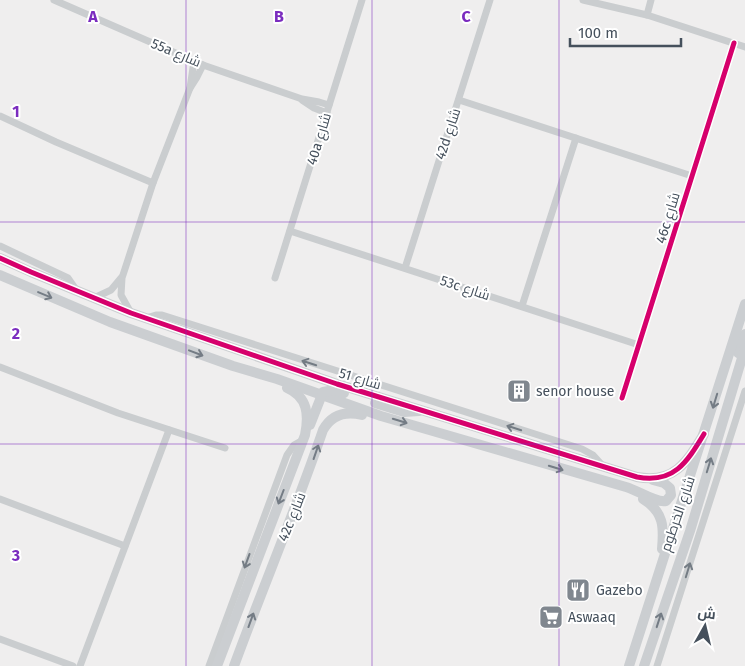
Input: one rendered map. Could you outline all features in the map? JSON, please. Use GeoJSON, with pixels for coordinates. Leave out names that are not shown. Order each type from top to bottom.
{"type":"FeatureCollection","features":[{"type":"Feature","properties":{"kind":"street","name":"55a شارع"},"geometry":{"type":"LineString","coordinates":[[54,0],[194,61],[302,99],[314,108],[328,109]]}},
{"type":"Feature","properties":{"kind":"street","name":"40a شارع"},"geometry":{"type":"LineString","coordinates":[[275,278],[362,0]]}},
{"type":"Feature","properties":{"kind":"street","name":"42d شارع"},"geometry":{"type":"LineString","coordinates":[[405,268],[490,0]]}},
{"type":"Feature","properties":{"kind":"street"},"geometry":{"type":"LineString","coordinates":[[583,0],[647,15],[745,47]]}},
{"type":"Feature","properties":{"kind":"street"},"geometry":{"type":"LineString","coordinates":[[647,15],[652,0]]}},
{"type":"Feature","properties":{"kind":"street","name":"46c شارع"},"geometry":{"type":"LineString","coordinates":[[622,398],[734,44]]}},
{"type":"Feature","properties":{"kind":"street"},"geometry":{"type":"LineString","coordinates":[[131,313],[121,295],[122,278],[153,183],[190,88],[194,61]]}},
{"type":"Feature","properties":{"kind":"street"},"geometry":{"type":"LineString","coordinates":[[190,88],[198,77],[203,64]]}},
{"type":"Feature","properties":{"kind":"street"},"geometry":{"type":"LineString","coordinates":[[459,100],[692,176]]}},
{"type":"Feature","properties":{"kind":"street"},"geometry":{"type":"LineString","coordinates":[[0,116],[64,146],[153,183]]}},
{"type":"Feature","properties":{"kind":"street"},"geometry":{"type":"LineString","coordinates":[[522,306],[576,138]]}},
{"type":"Feature","properties":{"kind":"street","name":"53c شارع"},"geometry":{"type":"LineString","coordinates":[[290,231],[640,345]]}},
{"type":"Feature","properties":{"kind":"street"},"geometry":{"type":"LineString","coordinates":[[0,246],[68,278],[77,291]]}},
{"type":"Feature","properties":{"kind":"street","name":"شارع 51"},"geometry":{"type":"LineString","coordinates":[[0,258],[131,313],[337,384],[604,468],[652,479]]}},
{"type":"Feature","properties":{"kind":"street","name":"شارع 51"},"geometry":{"type":"LineString","coordinates":[[0,275],[71,306],[150,337],[232,366],[277,379],[381,416],[626,487],[652,505],[660,518],[664,529],[660,568]]}},
{"type":"Feature","properties":{"kind":"street"},"geometry":{"type":"LineString","coordinates":[[94,298],[112,290],[122,278]]}},
{"type":"Feature","properties":{"kind":"street","name":"شارع الخرطوم"},"geometry":{"type":"LineString","coordinates":[[629,666],[743,318],[745,304]]}},
{"type":"Feature","properties":{"kind":"street"},"geometry":{"type":"LineString","coordinates":[[146,318],[162,315],[582,449],[593,455],[604,468]]}},
{"type":"Feature","properties":{"kind":"street"},"geometry":{"type":"LineString","coordinates":[[726,408],[727,389],[731,372],[745,334]]}},
{"type":"Feature","properties":{"kind":"street","name":"شارع الخرطوم"},"geometry":{"type":"LineString","coordinates":[[644,666],[690,532],[744,353]]}},
{"type":"Feature","properties":{"kind":"street"},"geometry":{"type":"LineString","coordinates":[[0,367],[67,394],[225,448]]}},
{"type":"Feature","properties":{"kind":"street","name":"42c شارع"},"geometry":{"type":"LineString","coordinates":[[217,666],[304,437],[308,413],[303,400],[298,394],[281,385],[277,379]]}},
{"type":"Feature","properties":{"kind":"street"},"geometry":{"type":"LineString","coordinates":[[209,666],[287,455],[294,445],[304,437],[321,396],[326,390],[334,390],[404,412],[416,413],[422,410]]}},
{"type":"Feature","properties":{"kind":"street"},"geometry":{"type":"LineString","coordinates":[[657,666],[745,391]]}},
{"type":"Feature","properties":{"kind":"street","name":"42c شارع"},"geometry":{"type":"LineString","coordinates":[[234,666],[262,590],[302,493],[323,430],[329,420],[344,413],[355,413],[369,417],[381,416]]}},
{"type":"Feature","properties":{"kind":"street"},"geometry":{"type":"LineString","coordinates":[[80,666],[169,430]]}},
{"type":"Feature","properties":{"kind":"street"},"geometry":{"type":"LineString","coordinates":[[652,479],[674,473],[681,467],[691,456],[704,434]]}},
{"type":"Feature","properties":{"kind":"street"},"geometry":{"type":"LineString","coordinates":[[292,467],[300,466],[304,471],[302,493]]}},
{"type":"Feature","properties":{"kind":"street"},"geometry":{"type":"LineString","coordinates":[[626,487],[644,493],[659,502],[666,501],[670,495],[670,488],[664,483],[652,479]]}},
{"type":"Feature","properties":{"kind":"street"},"geometry":{"type":"LineString","coordinates":[[0,499],[125,546]]}},
{"type":"Feature","properties":{"kind":"street"},"geometry":{"type":"LineString","coordinates":[[0,639],[73,666]]}},
{"type":"Feature","properties":{"kind":"cycle path"},"geometry":{"type":"LineString","coordinates":[[622,398],[734,43]]}},
{"type":"Feature","properties":{"kind":"cycle path"},"geometry":{"type":"LineString","coordinates":[[0,258],[131,313],[337,384],[637,477],[661,477],[678,469],[692,454],[704,434]]}},
{"type":"Feature","properties":{"kind":"place","name":"senor house"},"geometry":{"type":"Point","coordinates":[519,391]}},
{"type":"Feature","properties":{"kind":"place","name":"Gazebo"},"geometry":{"type":"Point","coordinates":[578,590]}},
{"type":"Feature","properties":{"kind":"place","name":"Aswaaq"},"geometry":{"type":"Point","coordinates":[551,617]}}]}
